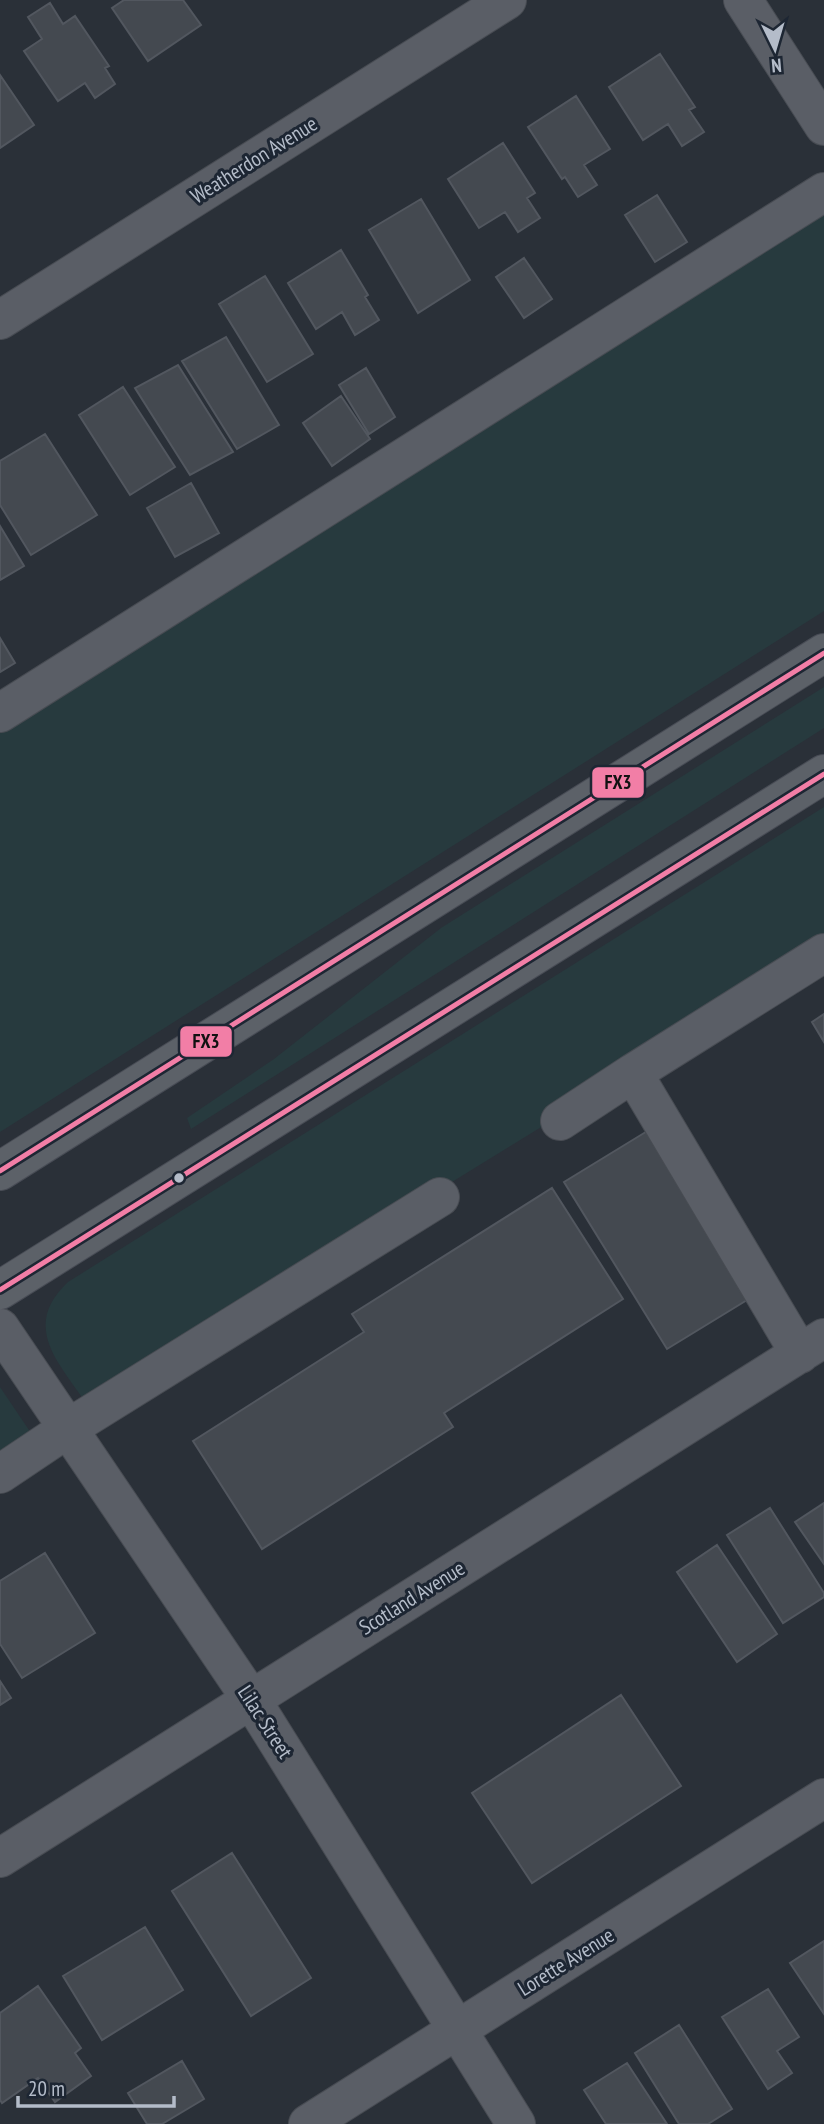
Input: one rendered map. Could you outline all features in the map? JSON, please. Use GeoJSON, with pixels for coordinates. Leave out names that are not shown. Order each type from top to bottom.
{"type":"FeatureCollection","features":[{"type":"Feature","properties":{"kind":"main road"},"geometry":{"type":"LineString","coordinates":[[0,1171],[824,653]]}},
{"type":"Feature","properties":{"kind":"main road"},"geometry":{"type":"LineString","coordinates":[[0,1290],[824,774]]}},
{"type":"Feature","properties":{"kind":"street","name":"Weatherdon Avenue"},"geometry":{"type":"LineString","coordinates":[[0,320],[507,0]]}},
{"type":"Feature","properties":{"kind":"street"},"geometry":{"type":"LineString","coordinates":[[743,0],[824,127]]}},
{"type":"Feature","properties":{"kind":"street"},"geometry":{"type":"LineString","coordinates":[[0,713],[824,192]]}},
{"type":"Feature","properties":{"kind":"street"},"geometry":{"type":"LineString","coordinates":[[560,1121],[824,953]]}},
{"type":"Feature","properties":{"kind":"street"},"geometry":{"type":"LineString","coordinates":[[633,1073],[812,1346]]}},
{"type":"Feature","properties":{"kind":"street"},"geometry":{"type":"LineString","coordinates":[[0,1474],[67,1429],[440,1197]]}},
{"type":"Feature","properties":{"kind":"street","name":"Lilac Street"},"geometry":{"type":"LineString","coordinates":[[0,1328],[251,1699],[516,2124]]}},
{"type":"Feature","properties":{"kind":"street","name":"Scotland Avenue"},"geometry":{"type":"LineString","coordinates":[[0,1858],[812,1346]]}},
{"type":"Feature","properties":{"kind":"street","name":"Lorette Avenue"},"geometry":{"type":"LineString","coordinates":[[308,2124],[824,1798]]}},
{"type":"Feature","properties":{"kind":"green space"},"geometry":{"type":"Polygon","coordinates":[[[824,192],[824,611],[0,1132],[0,713],[824,192]]]}},
{"type":"Feature","properties":{"kind":"green space"},"geometry":{"type":"Polygon","coordinates":[[[824,687],[824,728],[191,1129],[187,1118],[274,1059],[441,928],[824,687]]]}},
{"type":"Feature","properties":{"kind":"green space"},"geometry":{"type":"Polygon","coordinates":[[[824,807],[824,953],[88,1406],[57,1360],[46,1330],[47,1314],[54,1299],[68,1282],[824,807]]]}},
{"type":"Feature","properties":{"kind":"green space"},"geometry":{"type":"Polygon","coordinates":[[[0,1387],[35,1439],[0,1461],[0,1387]]]}},
{"type":"Feature","properties":{"kind":"building"},"geometry":{"type":"Polygon","coordinates":[[[124,0],[183,0],[201,25],[148,61],[112,8],[124,0]]]}},
{"type":"Feature","properties":{"kind":"building"},"geometry":{"type":"Polygon","coordinates":[[[50,3],[63,24],[75,16],[109,66],[105,68],[115,84],[95,98],[85,83],[58,101],[24,51],[42,39],[28,17],[50,3]]]}},
{"type":"Feature","properties":{"kind":"building"},"geometry":{"type":"Polygon","coordinates":[[[660,54],[695,107],[689,110],[704,132],[682,146],[668,124],[643,140],[609,87],[660,54]]]}},
{"type":"Feature","properties":{"kind":"building"},"geometry":{"type":"Polygon","coordinates":[[[0,75],[34,125],[0,148],[0,75]]]}},
{"type":"Feature","properties":{"kind":"building"},"geometry":{"type":"Polygon","coordinates":[[[576,96],[610,149],[584,165],[597,185],[578,197],[565,177],[562,179],[528,127],[576,96]]]}},
{"type":"Feature","properties":{"kind":"building"},"geometry":{"type":"Polygon","coordinates":[[[503,143],[535,193],[527,198],[540,218],[518,232],[505,212],[479,228],[448,179],[503,143]]]}},
{"type":"Feature","properties":{"kind":"building"},"geometry":{"type":"Polygon","coordinates":[[[657,195],[687,242],[655,262],[625,215],[657,195]]]}},
{"type":"Feature","properties":{"kind":"building"},"geometry":{"type":"Polygon","coordinates":[[[421,199],[470,280],[418,313],[369,230],[421,199]]]}},
{"type":"Feature","properties":{"kind":"building"},"geometry":{"type":"Polygon","coordinates":[[[341,250],[368,295],[365,297],[379,320],[355,335],[342,312],[316,329],[288,283],[341,250]]]}},
{"type":"Feature","properties":{"kind":"building"},"geometry":{"type":"Polygon","coordinates":[[[524,258],[552,299],[524,318],[496,277],[524,258]]]}},
{"type":"Feature","properties":{"kind":"building"},"geometry":{"type":"Polygon","coordinates":[[[265,276],[313,354],[267,382],[219,304],[265,276]]]}},
{"type":"Feature","properties":{"kind":"building"},"geometry":{"type":"Polygon","coordinates":[[[226,337],[279,425],[237,449],[182,361],[226,337]]]}},
{"type":"Feature","properties":{"kind":"building"},"geometry":{"type":"Polygon","coordinates":[[[178,365],[233,452],[190,475],[135,388],[178,365]]]}},
{"type":"Feature","properties":{"kind":"building"},"geometry":{"type":"Polygon","coordinates":[[[366,368],[395,417],[369,434],[339,385],[366,368]]]}},
{"type":"Feature","properties":{"kind":"building"},"geometry":{"type":"Polygon","coordinates":[[[123,387],[175,467],[130,495],[79,415],[123,387]]]}},
{"type":"Feature","properties":{"kind":"building"},"geometry":{"type":"Polygon","coordinates":[[[341,396],[370,439],[332,466],[303,423],[341,396]]]}},
{"type":"Feature","properties":{"kind":"building"},"geometry":{"type":"Polygon","coordinates":[[[45,434],[97,515],[31,555],[0,505],[0,461],[45,434]]]}},
{"type":"Feature","properties":{"kind":"building"},"geometry":{"type":"Polygon","coordinates":[[[191,483],[219,533],[175,557],[147,508],[191,483]]]}},
{"type":"Feature","properties":{"kind":"building"},"geometry":{"type":"Polygon","coordinates":[[[0,526],[24,566],[0,580],[0,526]]]}},
{"type":"Feature","properties":{"kind":"building"},"geometry":{"type":"Polygon","coordinates":[[[0,638],[15,663],[0,672],[0,638]]]}},
{"type":"Feature","properties":{"kind":"building"},"geometry":{"type":"Polygon","coordinates":[[[824,1014],[824,1042],[812,1022],[824,1014]]]}},
{"type":"Feature","properties":{"kind":"building"},"geometry":{"type":"Polygon","coordinates":[[[649,1130],[752,1297],[667,1349],[564,1182],[649,1130]]]}},
{"type":"Feature","properties":{"kind":"building"},"geometry":{"type":"Polygon","coordinates":[[[552,1188],[623,1299],[444,1413],[453,1427],[262,1549],[193,1441],[364,1332],[352,1314],[552,1188]]]}},
{"type":"Feature","properties":{"kind":"building"},"geometry":{"type":"Polygon","coordinates":[[[824,1503],[824,1564],[795,1522],[824,1503]]]}},
{"type":"Feature","properties":{"kind":"building"},"geometry":{"type":"Polygon","coordinates":[[[770,1508],[824,1593],[824,1597],[783,1623],[727,1535],[770,1508]]]}},
{"type":"Feature","properties":{"kind":"building"},"geometry":{"type":"Polygon","coordinates":[[[717,1545],[777,1634],[737,1662],[677,1572],[717,1545]]]}},
{"type":"Feature","properties":{"kind":"building"},"geometry":{"type":"Polygon","coordinates":[[[45,1553],[95,1633],[22,1678],[0,1644],[0,1581],[45,1553]]]}},
{"type":"Feature","properties":{"kind":"building"},"geometry":{"type":"Polygon","coordinates":[[[0,1681],[11,1698],[0,1705],[0,1681]]]}},
{"type":"Feature","properties":{"kind":"building"},"geometry":{"type":"Polygon","coordinates":[[[621,1695],[681,1786],[532,1883],[472,1793],[621,1695]]]}},
{"type":"Feature","properties":{"kind":"building"},"geometry":{"type":"Polygon","coordinates":[[[232,1853],[311,1978],[251,2016],[172,1891],[232,1853]]]}},
{"type":"Feature","properties":{"kind":"building"},"geometry":{"type":"Polygon","coordinates":[[[145,1927],[183,1990],[102,2040],[63,1976],[145,1927]]]}},
{"type":"Feature","properties":{"kind":"building"},"geometry":{"type":"Polygon","coordinates":[[[824,1941],[824,2014],[790,1963],[824,1941]]]}},
{"type":"Feature","properties":{"kind":"building"},"geometry":{"type":"Polygon","coordinates":[[[38,1986],[81,2048],[75,2053],[91,2076],[55,2102],[38,2078],[2,2103],[0,2013],[38,1986]]]}},
{"type":"Feature","properties":{"kind":"building"},"geometry":{"type":"Polygon","coordinates":[[[768,1989],[799,2037],[777,2051],[792,2073],[768,2089],[722,2017],[768,1989]]]}},
{"type":"Feature","properties":{"kind":"building"},"geometry":{"type":"Polygon","coordinates":[[[679,2025],[732,2109],[708,2124],[679,2124],[635,2053],[679,2025]]]}},
{"type":"Feature","properties":{"kind":"building"},"geometry":{"type":"Polygon","coordinates":[[[182,2061],[204,2099],[162,2124],[147,2124],[128,2093],[182,2061]]]}},
{"type":"Feature","properties":{"kind":"building"},"geometry":{"type":"Polygon","coordinates":[[[627,2063],[667,2124],[606,2124],[584,2090],[627,2063]]]}},
{"type":"Feature","properties":{"kind":"transit line","name":"FX3"},"geometry":{"type":"LineString","coordinates":[[0,1171],[824,653]]}},
{"type":"Feature","properties":{"kind":"transit line","name":"FX3"},"geometry":{"type":"LineString","coordinates":[[0,1290],[824,774]]}}]}
